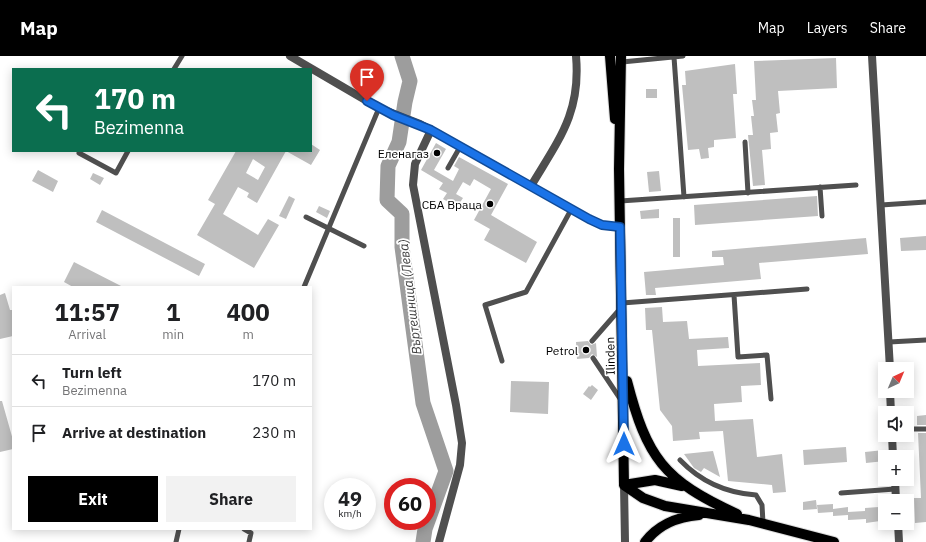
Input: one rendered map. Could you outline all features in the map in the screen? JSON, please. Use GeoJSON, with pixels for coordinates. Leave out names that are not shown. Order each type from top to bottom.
{"type":"FeatureCollection","features":[{"type":"Feature","properties":{"kind":"main road","name":"Ilinden"},"geometry":{"type":"LineString","coordinates":[[610,56],[619,169],[624,485]]}},
{"type":"Feature","properties":{"kind":"main road","name":"Ilinden"},"geometry":{"type":"LineString","coordinates":[[619,169],[622,59]]}},
{"type":"Feature","properties":{"kind":"main road"},"geometry":{"type":"LineString","coordinates":[[623,365],[636,414],[646,440],[660,463],[685,486],[709,501],[749,520]]}},
{"type":"Feature","properties":{"kind":"main road"},"geometry":{"type":"LineString","coordinates":[[624,485],[655,480],[685,486]]}},
{"type":"Feature","properties":{"kind":"main road"},"geometry":{"type":"LineString","coordinates":[[624,485],[655,503],[763,523],[834,542]]}},
{"type":"Feature","properties":{"kind":"main road"},"geometry":{"type":"LineString","coordinates":[[645,542],[658,528],[677,519],[717,514]]}},
{"type":"Feature","properties":{"kind":"street"},"geometry":{"type":"LineString","coordinates":[[531,186],[566,127],[573,107],[578,78],[576,56]]}},
{"type":"Feature","properties":{"kind":"street"},"geometry":{"type":"LineString","coordinates":[[872,56],[890,362]]}},
{"type":"Feature","properties":{"kind":"street"},"geometry":{"type":"LineString","coordinates":[[292,57],[311,68]]}},
{"type":"Feature","properties":{"kind":"street"},"geometry":{"type":"LineString","coordinates":[[312,69],[379,108],[393,115],[420,124],[602,225],[620,227]]}},
{"type":"Feature","properties":{"kind":"street"},"geometry":{"type":"LineString","coordinates":[[431,130],[414,164],[413,185],[455,398],[462,443],[460,465],[439,542]]}},
{"type":"Feature","properties":{"kind":"street","name":"Ilinden"},"geometry":{"type":"LineString","coordinates":[[624,485],[625,542]]}},
{"type":"Feature","properties":{"kind":"street"},"geometry":{"type":"LineString","coordinates":[[895,489],[895,494]]}},
{"type":"Feature","properties":{"kind":"street"},"geometry":{"type":"LineString","coordinates":[[898,530],[899,542]]}},
{"type":"Feature","properties":{"kind":"lane"},"geometry":{"type":"LineString","coordinates":[[175,68],[182,56]]}},
{"type":"Feature","properties":{"kind":"lane"},"geometry":{"type":"LineString","coordinates":[[622,59],[683,56]]}},
{"type":"Feature","properties":{"kind":"lane"},"geometry":{"type":"LineString","coordinates":[[674,57],[684,197]]}},
{"type":"Feature","properties":{"kind":"lane"},"geometry":{"type":"LineString","coordinates":[[304,286],[379,108]]}},
{"type":"Feature","properties":{"kind":"lane"},"geometry":{"type":"LineString","coordinates":[[745,142],[748,193]]}},
{"type":"Feature","properties":{"kind":"lane"},"geometry":{"type":"LineString","coordinates":[[448,168],[460,147]]}},
{"type":"Feature","properties":{"kind":"lane"},"geometry":{"type":"LineString","coordinates":[[79,152],[116,173],[127,152]]}},
{"type":"Feature","properties":{"kind":"lane"},"geometry":{"type":"LineString","coordinates":[[620,201],[856,185]]}},
{"type":"Feature","properties":{"kind":"lane"},"geometry":{"type":"LineString","coordinates":[[820,187],[822,216]]}},
{"type":"Feature","properties":{"kind":"lane"},"geometry":{"type":"LineString","coordinates":[[881,205],[926,202]]}},
{"type":"Feature","properties":{"kind":"lane"},"geometry":{"type":"LineString","coordinates":[[502,361],[486,305],[526,292],[572,208]]}},
{"type":"Feature","properties":{"kind":"lane"},"geometry":{"type":"LineString","coordinates":[[306,217],[364,246]]}},
{"type":"Feature","properties":{"kind":"lane"},"geometry":{"type":"LineString","coordinates":[[592,341],[622,305],[807,289]]}},
{"type":"Feature","properties":{"kind":"lane"},"geometry":{"type":"LineString","coordinates":[[734,295],[738,357],[767,355],[771,399]]}},
{"type":"Feature","properties":{"kind":"lane"},"geometry":{"type":"LineString","coordinates":[[889,342],[926,340]]}},
{"type":"Feature","properties":{"kind":"lane"},"geometry":{"type":"LineString","coordinates":[[593,358],[623,403]]}},
{"type":"Feature","properties":{"kind":"lane"},"geometry":{"type":"LineString","coordinates":[[914,430],[926,429]]}},
{"type":"Feature","properties":{"kind":"lane"},"geometry":{"type":"LineString","coordinates":[[680,460],[691,472],[718,488],[741,494],[756,495],[762,505],[763,523]]}},
{"type":"Feature","properties":{"kind":"lane"},"geometry":{"type":"LineString","coordinates":[[841,493],[895,489]]}},
{"type":"Feature","properties":{"kind":"lane"},"geometry":{"type":"LineString","coordinates":[[176,542],[178,530]]}},
{"type":"Feature","properties":{"kind":"lane"},"geometry":{"type":"LineString","coordinates":[[245,530],[251,534],[249,542]]}},
{"type":"Feature","properties":{"kind":"building"},"geometry":{"type":"Polygon","coordinates":[[[836,58],[837,88],[778,91],[780,113],[776,114],[778,132],[770,133],[771,149],[762,150],[765,185],[753,186],[748,135],[753,135],[751,116],[754,116],[752,100],[756,100],[754,61],[836,58]]]}},
{"type":"Feature","properties":{"kind":"building"},"geometry":{"type":"Polygon","coordinates":[[[735,64],[737,94],[733,94],[736,138],[714,140],[714,147],[708,148],[709,158],[701,159],[699,149],[688,150],[682,85],[686,85],[685,71],[735,64]]]}},
{"type":"Feature","properties":{"kind":"building"},"geometry":{"type":"Polygon","coordinates":[[[646,89],[657,89],[657,98],[646,98],[646,89]]]}},
{"type":"Feature","properties":{"kind":"building"},"geometry":{"type":"Polygon","coordinates":[[[436,143],[446,149],[434,170],[453,181],[459,169],[454,166],[459,157],[508,184],[491,215],[537,242],[526,263],[484,240],[490,229],[474,220],[491,189],[474,179],[470,186],[463,182],[456,194],[463,198],[457,207],[443,199],[447,193],[439,189],[443,183],[421,170],[436,143]]]}},
{"type":"Feature","properties":{"kind":"building"},"geometry":{"type":"Polygon","coordinates":[[[312,145],[320,150],[311,165],[288,152],[312,152],[312,145]]]}},
{"type":"Feature","properties":{"kind":"building"},"geometry":{"type":"Polygon","coordinates":[[[235,152],[285,152],[257,203],[247,197],[249,193],[238,187],[223,214],[258,235],[268,219],[279,225],[254,268],[197,235],[215,204],[208,200],[235,152]],[[253,159],[246,173],[258,180],[265,167],[253,159]]]}},
{"type":"Feature","properties":{"kind":"building"},"geometry":{"type":"Polygon","coordinates":[[[38,170],[58,181],[53,192],[32,181],[38,170]]]}},
{"type":"Feature","properties":{"kind":"building"},"geometry":{"type":"Polygon","coordinates":[[[659,171],[661,191],[649,192],[647,172],[659,171]]]}},
{"type":"Feature","properties":{"kind":"building"},"geometry":{"type":"Polygon","coordinates":[[[93,173],[104,178],[100,185],[90,179],[93,173]]]}},
{"type":"Feature","properties":{"kind":"building"},"geometry":{"type":"Polygon","coordinates":[[[289,196],[295,199],[286,219],[279,216],[289,196]]]}},
{"type":"Feature","properties":{"kind":"building"},"geometry":{"type":"Polygon","coordinates":[[[817,196],[818,216],[695,225],[694,205],[817,196]]]}},
{"type":"Feature","properties":{"kind":"building"},"geometry":{"type":"Polygon","coordinates":[[[319,206],[330,211],[327,218],[316,212],[319,206]]]}},
{"type":"Feature","properties":{"kind":"building"},"geometry":{"type":"Polygon","coordinates":[[[659,209],[659,218],[641,219],[640,211],[659,209]]]}},
{"type":"Feature","properties":{"kind":"building"},"geometry":{"type":"Polygon","coordinates":[[[102,210],[205,264],[199,276],[96,222],[102,210]]]}},
{"type":"Feature","properties":{"kind":"building"},"geometry":{"type":"Polygon","coordinates":[[[673,218],[680,218],[680,257],[673,257],[673,218]]]}},
{"type":"Feature","properties":{"kind":"building"},"geometry":{"type":"Polygon","coordinates":[[[926,236],[926,250],[901,251],[900,238],[926,236]]]}},
{"type":"Feature","properties":{"kind":"building"},"geometry":{"type":"Polygon","coordinates":[[[866,238],[868,254],[759,263],[761,279],[655,288],[656,295],[646,295],[644,272],[724,265],[723,257],[712,257],[712,251],[866,238]]]}},
{"type":"Feature","properties":{"kind":"building"},"geometry":{"type":"Polygon","coordinates":[[[74,262],[121,286],[71,286],[64,282],[74,262]]]}},
{"type":"Feature","properties":{"kind":"building"},"geometry":{"type":"Polygon","coordinates":[[[5,293],[10,310],[12,310],[12,336],[0,339],[0,295],[5,293]]]}},
{"type":"Feature","properties":{"kind":"building"},"geometry":{"type":"Polygon","coordinates":[[[662,307],[663,322],[687,321],[689,339],[728,337],[729,348],[697,350],[698,366],[760,363],[761,385],[741,386],[742,402],[714,404],[715,421],[753,419],[757,457],[782,454],[786,492],[773,493],[772,485],[728,481],[723,431],[699,432],[700,439],[673,441],[672,426],[660,410],[652,330],[646,330],[645,308],[662,307]]]}},
{"type":"Feature","properties":{"kind":"building"},"geometry":{"type":"Polygon","coordinates":[[[588,341],[591,345],[596,343],[597,357],[592,354],[589,358],[577,359],[576,342],[588,341]]]}},
{"type":"Feature","properties":{"kind":"building"},"geometry":{"type":"Polygon","coordinates":[[[511,381],[549,382],[548,414],[510,412],[511,381]]]}},
{"type":"Feature","properties":{"kind":"building"},"geometry":{"type":"Polygon","coordinates":[[[592,385],[598,390],[591,400],[583,394],[589,386],[590,387],[592,385]]]}},
{"type":"Feature","properties":{"kind":"building"},"geometry":{"type":"Polygon","coordinates":[[[0,401],[2,401],[12,436],[12,449],[0,452],[0,401]]]}},
{"type":"Feature","properties":{"kind":"building"},"geometry":{"type":"Polygon","coordinates":[[[926,415],[926,425],[917,425],[917,416],[926,415]]]}},
{"type":"Feature","properties":{"kind":"building"},"geometry":{"type":"Polygon","coordinates":[[[918,433],[926,433],[926,522],[915,523],[914,498],[921,498],[918,433]]]}},
{"type":"Feature","properties":{"kind":"building"},"geometry":{"type":"Polygon","coordinates":[[[846,447],[847,462],[804,465],[803,450],[846,447]]]}},
{"type":"Feature","properties":{"kind":"building"},"geometry":{"type":"Polygon","coordinates":[[[713,451],[720,477],[704,468],[701,472],[694,468],[684,454],[713,451]]]}},
{"type":"Feature","properties":{"kind":"building"},"geometry":{"type":"Polygon","coordinates":[[[878,451],[878,462],[866,463],[865,452],[878,451]]]}},
{"type":"Feature","properties":{"kind":"building"},"geometry":{"type":"Polygon","coordinates":[[[816,500],[817,509],[803,510],[803,502],[816,500]]]}},
{"type":"Feature","properties":{"kind":"building"},"geometry":{"type":"Polygon","coordinates":[[[833,504],[833,509],[848,507],[848,512],[865,511],[865,508],[878,507],[878,521],[866,523],[866,519],[848,520],[848,515],[833,516],[833,512],[818,513],[817,505],[833,504]]]}},
{"type":"Feature","properties":{"kind":"waterway","name":"Въртешница (Лева)"},"geometry":{"type":"LineString","coordinates":[[402,56],[410,81],[399,142],[388,166],[387,200],[402,214],[402,247],[423,403],[446,471],[425,529],[423,542]]}},
{"type":"Feature","properties":{"kind":"place","name":"Еленагаз"},"geometry":{"type":"Point","coordinates":[437,153]}},
{"type":"Feature","properties":{"kind":"place","name":"СБА Враца"},"geometry":{"type":"Point","coordinates":[490,204]}},
{"type":"Feature","properties":{"kind":"place","name":"Petrol"},"geometry":{"type":"Point","coordinates":[586,350]}},
{"type":"Feature","properties":{"kind":"route"},"geometry":{"type":"LineString","coordinates":[[367,101],[393,115],[420,124],[572,208],[589,219],[612,228],[620,227],[624,444]]}}]}
